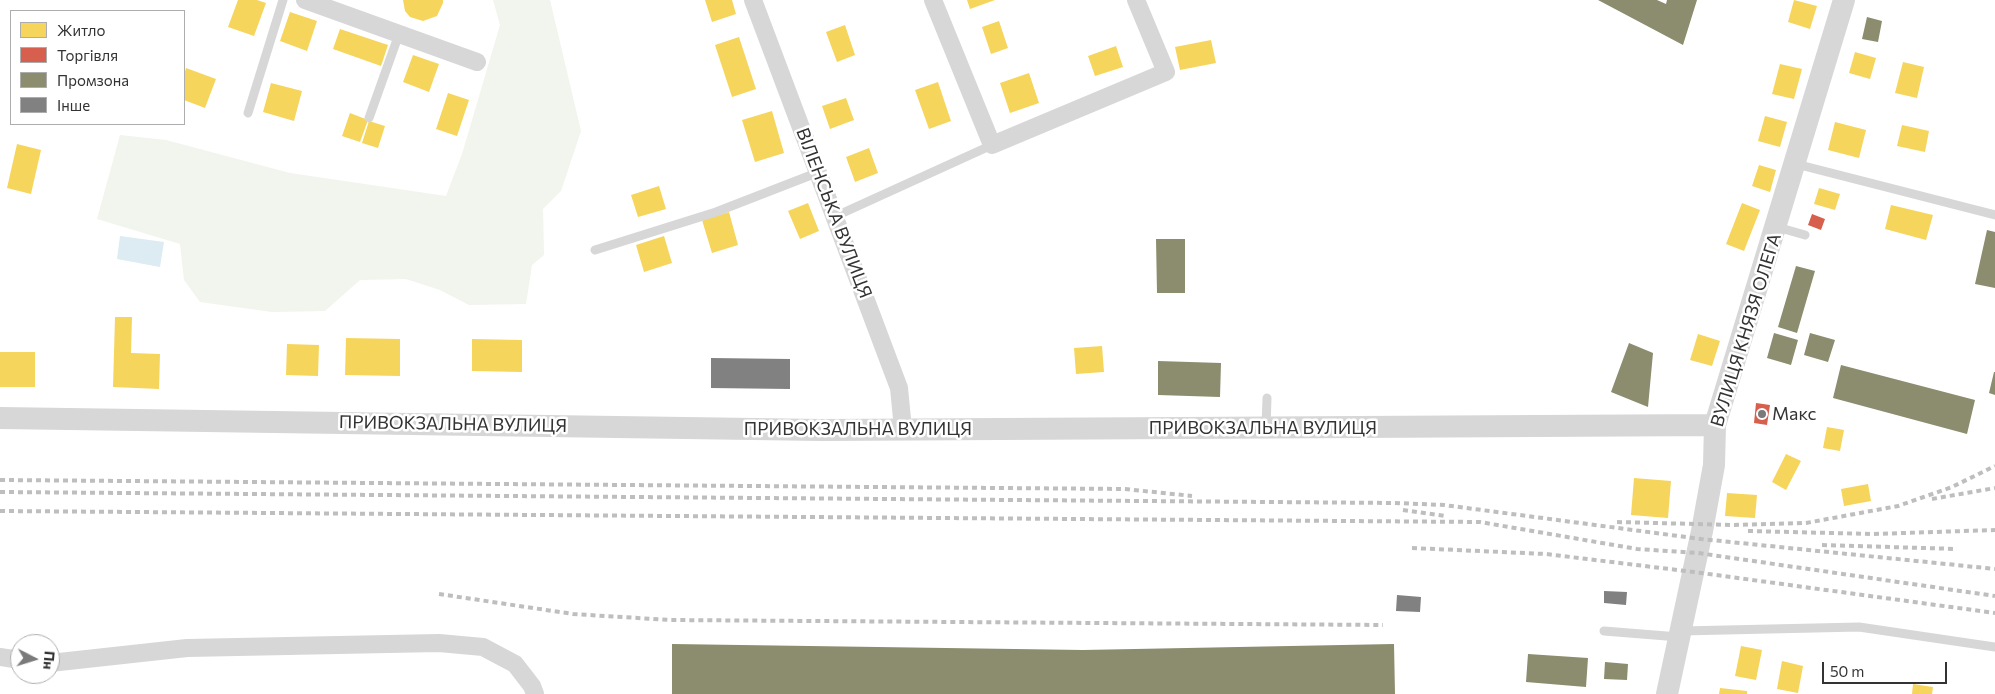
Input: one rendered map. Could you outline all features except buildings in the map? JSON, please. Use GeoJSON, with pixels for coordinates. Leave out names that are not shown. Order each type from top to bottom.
{"type":"FeatureCollection","features":[{"type":"Feature","properties":{"kind":"street"},"geometry":{"type":"LineString","coordinates":[[305,0],[477,62]]}},
{"type":"Feature","properties":{"kind":"street","name":"ВІЛЕНСЬКА ВУЛИЦЯ"},"geometry":{"type":"LineString","coordinates":[[753,0],[836,216],[899,388],[903,430]]}},
{"type":"Feature","properties":{"kind":"street"},"geometry":{"type":"LineString","coordinates":[[933,0],[992,145],[1166,72],[1136,0]]}},
{"type":"Feature","properties":{"kind":"street","name":"ВУЛИЦЯ КНЯЗЯ ОЛЕГА"},"geometry":{"type":"LineString","coordinates":[[1667,694],[1698,553],[1712,474],[1715,425],[1777,227],[1844,0]]}},
{"type":"Feature","properties":{"kind":"street","name":"ПРИВОКЗАЛЬНА ВУЛИЦЯ"},"geometry":{"type":"LineString","coordinates":[[0,418],[903,430],[1715,425]]}},
{"type":"Feature","properties":{"kind":"street"},"geometry":{"type":"LineString","coordinates":[[60,662],[186,648],[438,643],[483,647],[515,664],[532,686],[535,694]]}},
{"type":"Feature","properties":{"kind":"lane"},"geometry":{"type":"LineString","coordinates":[[248,113],[283,0]]}},
{"type":"Feature","properties":{"kind":"lane"},"geometry":{"type":"LineString","coordinates":[[369,118],[399,34]]}},
{"type":"Feature","properties":{"kind":"lane"},"geometry":{"type":"LineString","coordinates":[[836,216],[992,145]]}},
{"type":"Feature","properties":{"kind":"lane"},"geometry":{"type":"LineString","coordinates":[[1796,164],[1995,215]]}},
{"type":"Feature","properties":{"kind":"lane"},"geometry":{"type":"LineString","coordinates":[[595,250],[716,212],[819,172]]}},
{"type":"Feature","properties":{"kind":"lane"},"geometry":{"type":"LineString","coordinates":[[1777,227],[1805,235]]}},
{"type":"Feature","properties":{"kind":"lane"},"geometry":{"type":"LineString","coordinates":[[1266,428],[1267,398]]}},
{"type":"Feature","properties":{"kind":"lane"},"geometry":{"type":"LineString","coordinates":[[1604,631],[1680,634],[1859,627],[1995,647]]}},
{"type":"Feature","properties":{"kind":"shaded area"},"geometry":{"type":"Polygon","coordinates":[[[493,0],[550,0],[581,131],[561,191],[543,209],[544,255],[532,265],[526,304],[469,305],[440,290],[406,279],[360,280],[325,311],[272,312],[200,302],[184,280],[180,244],[97,219],[120,135],[166,140],[290,173],[446,196],[462,154],[500,25],[493,0]]]}},
{"type":"Feature","properties":{"kind":"shaded area"},"geometry":{"type":"Polygon","coordinates":[[[120,236],[164,242],[160,267],[117,259],[120,236]]]}},
{"type":"Feature","properties":{"kind":"railway"},"geometry":{"type":"LineString","coordinates":[[1617,522],[1734,525],[1806,523],[1898,506],[1952,487],[1995,466]]}},
{"type":"Feature","properties":{"kind":"railway"},"geometry":{"type":"LineString","coordinates":[[0,480],[1125,489],[1192,496]]}},
{"type":"Feature","properties":{"kind":"railway"},"geometry":{"type":"LineString","coordinates":[[1932,499],[1995,488]]}},
{"type":"Feature","properties":{"kind":"railway"},"geometry":{"type":"LineString","coordinates":[[0,492],[1395,503],[1444,505],[1701,539],[1995,569]]}},
{"type":"Feature","properties":{"kind":"railway"},"geometry":{"type":"LineString","coordinates":[[1403,510],[1445,516]]}},
{"type":"Feature","properties":{"kind":"railway"},"geometry":{"type":"LineString","coordinates":[[0,511],[1480,522],[1637,549],[1698,553],[1995,596]]}},
{"type":"Feature","properties":{"kind":"railway"},"geometry":{"type":"LineString","coordinates":[[1748,531],[1873,534],[1995,530]]}},
{"type":"Feature","properties":{"kind":"railway"},"geometry":{"type":"LineString","coordinates":[[1822,545],[1957,549]]}},
{"type":"Feature","properties":{"kind":"railway"},"geometry":{"type":"LineString","coordinates":[[1412,548],[1546,554],[1995,613]]}},
{"type":"Feature","properties":{"kind":"railway"},"geometry":{"type":"LineString","coordinates":[[439,594],[573,614],[670,620],[1383,625]]}},
{"type":"Feature","properties":{"kind":"place","name":"Макс"},"geometry":{"type":"Point","coordinates":[1762,414]}}]}
